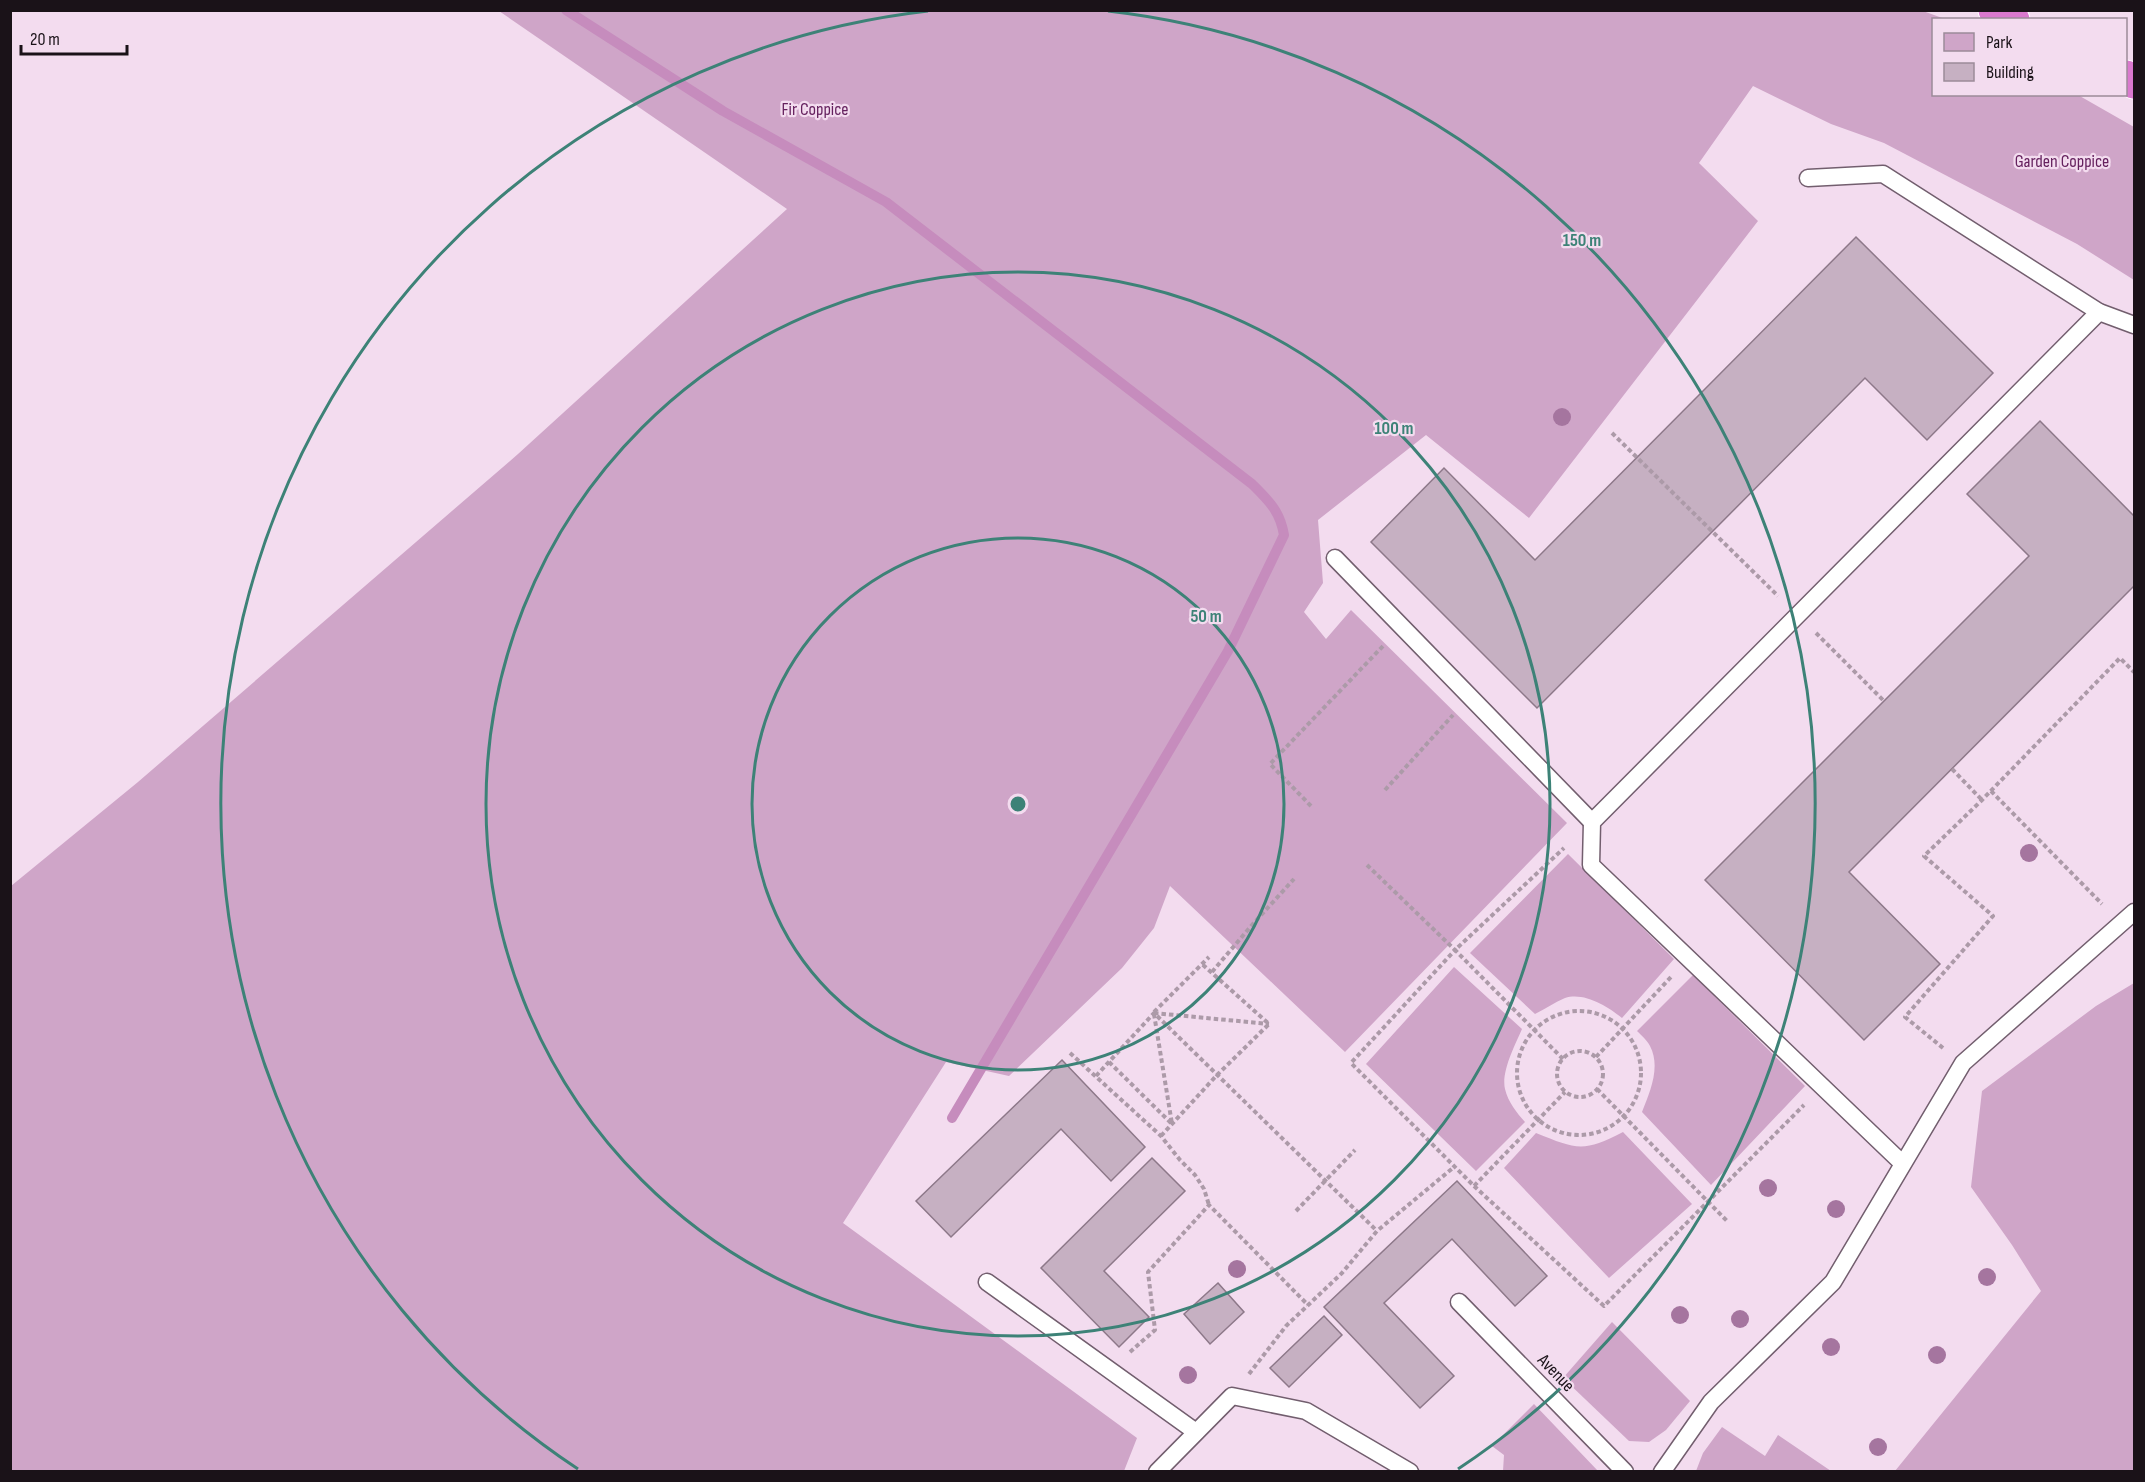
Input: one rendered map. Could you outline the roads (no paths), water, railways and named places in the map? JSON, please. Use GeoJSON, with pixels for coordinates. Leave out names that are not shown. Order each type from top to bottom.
{"type":"FeatureCollection","features":[{"type":"Feature","properties":{"kind":"highway"},"geometry":{"type":"LineString","coordinates":[[1995,10],[2009,18]]}},
{"type":"Feature","properties":{"kind":"lane"},"geometry":{"type":"LineString","coordinates":[[1808,178],[1883,174],[2099,312],[2134,325]]}},
{"type":"Feature","properties":{"kind":"lane"},"geometry":{"type":"LineString","coordinates":[[1902,1163],[1591,865],[1592,822],[2099,312]]}},
{"type":"Feature","properties":{"kind":"lane"},"geometry":{"type":"LineString","coordinates":[[1335,558],[1592,822]]}},
{"type":"Feature","properties":{"kind":"lane"},"geometry":{"type":"LineString","coordinates":[[1662,1472],[1711,1402],[1833,1282],[1963,1063],[2134,912]]}},
{"type":"Feature","properties":{"kind":"lane"},"geometry":{"type":"LineString","coordinates":[[987,1282],[1196,1432]]}},
{"type":"Feature","properties":{"kind":"lane","name":"Avenue"},"geometry":{"type":"LineString","coordinates":[[1459,1302],[1625,1472]]}},
{"type":"Feature","properties":{"kind":"lane"},"geometry":{"type":"LineString","coordinates":[[1157,1472],[1233,1396],[1306,1412],[1410,1472]]}},
{"type":"Feature","properties":{"kind":"waterway"},"geometry":{"type":"LineString","coordinates":[[566,10],[723,111],[886,202],[1252,484],[1269,501],[1280,519],[1284,535],[1228,651],[952,1118]]}},
{"type":"Feature","properties":{"kind":"park label","name":"Fir Coppice"},"geometry":{"type":"Point","coordinates":[815,109]}},
{"type":"Feature","properties":{"kind":"park label","name":"Garden Coppice"},"geometry":{"type":"Point","coordinates":[2062,161]}}]}
